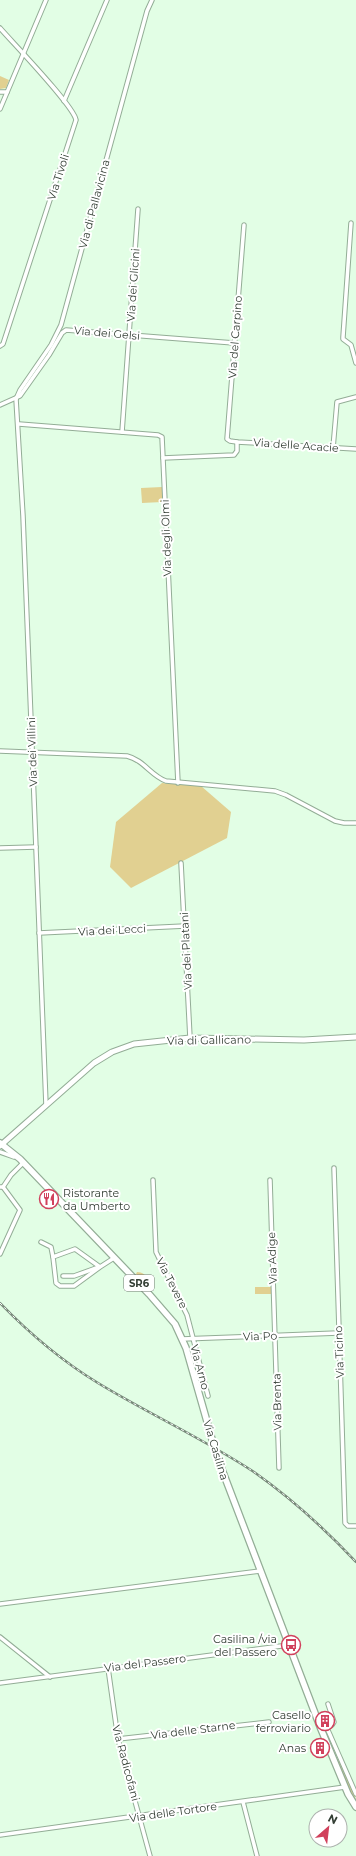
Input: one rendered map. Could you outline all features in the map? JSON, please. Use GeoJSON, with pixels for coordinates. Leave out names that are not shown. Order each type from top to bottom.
{"type":"FeatureCollection","features":[{"type":"Feature","properties":{"kind":"main road","name":"Via Casilina"},"geometry":{"type":"LineString","coordinates":[[0,1145],[23,1162],[169,1316],[182,1339],[216,1454],[289,1645],[324,1728],[345,1787],[356,1807]]}},
{"type":"Feature","properties":{"kind":"street"},"geometry":{"type":"LineString","coordinates":[[0,109],[46,0]]}},
{"type":"Feature","properties":{"kind":"street"},"geometry":{"type":"LineString","coordinates":[[64,101],[107,0]]}},
{"type":"Feature","properties":{"kind":"street","name":"Via di Pallavicina"},"geometry":{"type":"LineString","coordinates":[[16,399],[20,390],[51,345],[61,325],[147,11],[152,0]]}},
{"type":"Feature","properties":{"kind":"street","name":"Via Tivoli"},"geometry":{"type":"LineString","coordinates":[[0,28],[64,101],[75,115],[76,123],[3,344],[0,346]]}},
{"type":"Feature","properties":{"kind":"street"},"geometry":{"type":"LineString","coordinates":[[0,92],[7,92]]}},
{"type":"Feature","properties":{"kind":"street","name":"Via dei Glicini"},"geometry":{"type":"LineString","coordinates":[[122,432],[138,209]]}},
{"type":"Feature","properties":{"kind":"street"},"geometry":{"type":"LineString","coordinates":[[351,223],[343,338],[352,344],[356,363]]}},
{"type":"Feature","properties":{"kind":"street","name":"Via del Carpino"},"geometry":{"type":"LineString","coordinates":[[236,442],[229,441],[227,436],[244,224]]}},
{"type":"Feature","properties":{"kind":"street","name":"Via dei Gelsi"},"geometry":{"type":"LineString","coordinates":[[16,399],[25,391],[64,331],[69,330],[234,342]]}},
{"type":"Feature","properties":{"kind":"street"},"geometry":{"type":"LineString","coordinates":[[333,448],[337,402],[356,397]]}},
{"type":"Feature","properties":{"kind":"street"},"geometry":{"type":"LineString","coordinates":[[0,405],[16,399]]}},
{"type":"Feature","properties":{"kind":"street","name":"Via dei Villini"},"geometry":{"type":"LineString","coordinates":[[16,399],[46,1106]]}},
{"type":"Feature","properties":{"kind":"street","name":"Via degli Olmi"},"geometry":{"type":"LineString","coordinates":[[18,424],[122,432],[160,436],[162,438],[178,783]]}},
{"type":"Feature","properties":{"kind":"street"},"geometry":{"type":"LineString","coordinates":[[163,458],[233,455],[237,452],[236,442]]}},
{"type":"Feature","properties":{"kind":"street","name":"Via delle Acacie"},"geometry":{"type":"LineString","coordinates":[[236,442],[356,450]]}},
{"type":"Feature","properties":{"kind":"street"},"geometry":{"type":"LineString","coordinates":[[0,751],[129,756],[142,763],[161,779],[178,783],[275,791],[285,794],[335,821],[344,823],[356,822]]}},
{"type":"Feature","properties":{"kind":"street"},"geometry":{"type":"LineString","coordinates":[[0,848],[36,847]]}},
{"type":"Feature","properties":{"kind":"street","name":"Via dei Platani"},"geometry":{"type":"LineString","coordinates":[[181,863],[190,1038]]}},
{"type":"Feature","properties":{"kind":"street","name":"Via dei Lecci"},"geometry":{"type":"LineString","coordinates":[[39,933],[185,926]]}},
{"type":"Feature","properties":{"kind":"street","name":"Via di Gallicano"},"geometry":{"type":"LineString","coordinates":[[0,1145],[94,1063],[112,1052],[134,1044],[190,1038],[310,1040],[356,1037]]}},
{"type":"Feature","properties":{"kind":"street"},"geometry":{"type":"LineString","coordinates":[[0,1152],[9,1154],[23,1162],[2,1187],[20,1210],[0,1254]]}},
{"type":"Feature","properties":{"kind":"street","name":"Via Ticino"},"geometry":{"type":"LineString","coordinates":[[334,1168],[345,1523],[348,1526],[356,1526]]}},
{"type":"Feature","properties":{"kind":"street","name":"Via Tevere"},"geometry":{"type":"LineString","coordinates":[[153,1180],[156,1252],[186,1311],[193,1338]]}},
{"type":"Feature","properties":{"kind":"street","name":"Via Adige"},"geometry":{"type":"LineString","coordinates":[[270,1180],[274,1336]]}},
{"type":"Feature","properties":{"kind":"street"},"geometry":{"type":"LineString","coordinates":[[41,1242],[51,1247],[56,1284],[60,1287],[75,1285],[114,1258]]}},
{"type":"Feature","properties":{"kind":"street"},"geometry":{"type":"LineString","coordinates":[[53,1256],[74,1249],[100,1267]]}},
{"type":"Feature","properties":{"kind":"street"},"geometry":{"type":"LineString","coordinates":[[63,1276],[74,1276],[100,1267]]}},
{"type":"Feature","properties":{"kind":"street","name":"Via Po"},"geometry":{"type":"LineString","coordinates":[[182,1339],[338,1333]]}},
{"type":"Feature","properties":{"kind":"street","name":"Via Brenta"},"geometry":{"type":"LineString","coordinates":[[274,1336],[280,1468]]}},
{"type":"Feature","properties":{"kind":"street","name":"Via Arno"},"geometry":{"type":"LineString","coordinates":[[193,1338],[208,1396]]}},
{"type":"Feature","properties":{"kind":"street"},"geometry":{"type":"LineString","coordinates":[[0,1604],[260,1571]]}},
{"type":"Feature","properties":{"kind":"street"},"geometry":{"type":"LineString","coordinates":[[0,1637],[50,1677]]}},
{"type":"Feature","properties":{"kind":"street","name":"Via del Passero"},"geometry":{"type":"LineString","coordinates":[[0,1683],[289,1645]]}},
{"type":"Feature","properties":{"kind":"street","name":"Via Radicofani"},"geometry":{"type":"LineString","coordinates":[[108,1668],[118,1739],[150,1856]]}},
{"type":"Feature","properties":{"kind":"street"},"geometry":{"type":"LineString","coordinates":[[328,1704],[334,1722],[332,1725],[324,1728],[356,1794]]}},
{"type":"Feature","properties":{"kind":"street","name":"Via delle Starne"},"geometry":{"type":"LineString","coordinates":[[118,1739],[269,1722]]}},
{"type":"Feature","properties":{"kind":"street","name":"Via delle Tortore"},"geometry":{"type":"LineString","coordinates":[[0,1835],[345,1787]]}},
{"type":"Feature","properties":{"kind":"street"},"geometry":{"type":"LineString","coordinates":[[243,1802],[258,1856]]}},
{"type":"Feature","properties":{"kind":"shaded area"},"geometry":{"type":"Polygon","coordinates":[[[0,76],[9,80],[6,88],[0,89],[0,76]]]}},
{"type":"Feature","properties":{"kind":"shaded area"},"geometry":{"type":"Polygon","coordinates":[[[162,487],[162,502],[142,503],[141,488],[162,487]]]}},
{"type":"Feature","properties":{"kind":"shaded area"},"geometry":{"type":"Polygon","coordinates":[[[162,783],[201,786],[231,812],[227,838],[131,888],[110,867],[116,822],[162,783]]]}},
{"type":"Feature","properties":{"kind":"shaded area"},"geometry":{"type":"Polygon","coordinates":[[[137,1272],[142,1273],[147,1277],[148,1281],[145,1284],[136,1274],[137,1272]]]}},
{"type":"Feature","properties":{"kind":"shaded area"},"geometry":{"type":"Polygon","coordinates":[[[255,1287],[271,1287],[271,1294],[255,1294],[255,1287]]]}},
{"type":"Feature","properties":{"kind":"shaded area"},"geometry":{"type":"Polygon","coordinates":[[[334,1756],[338,1759],[348,1778],[354,1792],[356,1803],[334,1756]]]}},
{"type":"Feature","properties":{"kind":"railway"},"geometry":{"type":"LineString","coordinates":[[0,1303],[47,1346],[85,1375],[235,1460],[268,1482],[307,1514],[356,1562]]}},
{"type":"Feature","properties":{"kind":"place","name":"Ristorante da Umberto"},"geometry":{"type":"Point","coordinates":[49,1199]}},
{"type":"Feature","properties":{"kind":"place","name":"Casilina /via del Passero"},"geometry":{"type":"Point","coordinates":[291,1645]}},
{"type":"Feature","properties":{"kind":"place","name":"Casello ferroviario"},"geometry":{"type":"Point","coordinates":[325,1721]}},
{"type":"Feature","properties":{"kind":"place","name":"Anas"},"geometry":{"type":"Point","coordinates":[320,1748]}}]}
